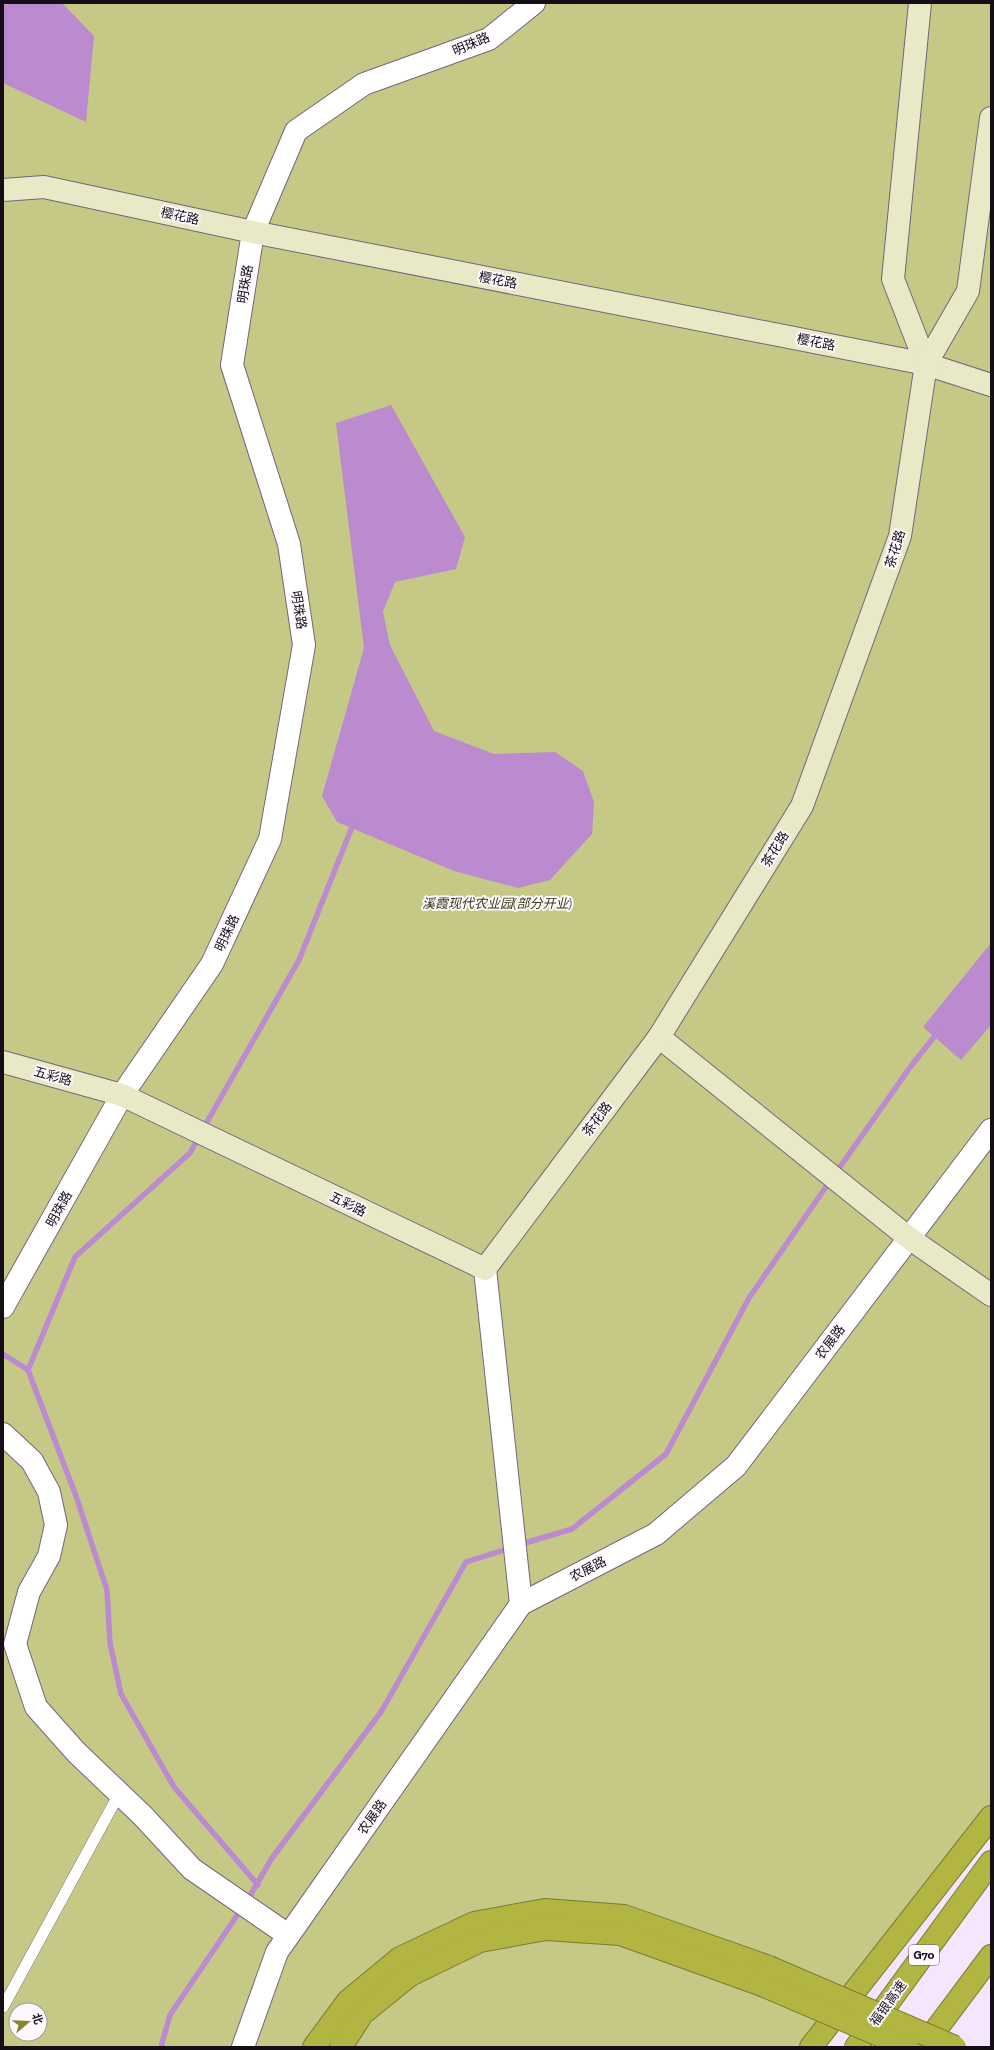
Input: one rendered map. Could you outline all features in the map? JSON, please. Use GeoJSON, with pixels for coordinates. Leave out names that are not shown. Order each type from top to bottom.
{"type":"FeatureCollection","features":[{"type":"Feature","properties":{"kind":"highway"},"geometry":{"type":"LineString","coordinates":[[811,2047],[991,1818]]}},
{"type":"Feature","properties":{"kind":"highway","name":"福银高速"},"geometry":{"type":"LineString","coordinates":[[856,2047],[991,1862]]}},
{"type":"Feature","properties":{"kind":"highway"},"geometry":{"type":"LineString","coordinates":[[314,2047],[348,2001],[400,1958],[474,1923],[545,1910],[624,1916],[765,1976],[956,2047]]}},
{"type":"Feature","properties":{"kind":"highway"},"geometry":{"type":"LineString","coordinates":[[341,2047],[362,2014],[410,1975],[480,1941],[546,1929],[620,1934],[765,1976],[907,2047]]}},
{"type":"Feature","properties":{"kind":"highway"},"geometry":{"type":"LineString","coordinates":[[923,2047],[991,1956]]}},
{"type":"Feature","properties":{"kind":"street","name":"明珠路"},"geometry":{"type":"LineString","coordinates":[[3,1307],[122,1095],[212,964],[270,839],[304,645],[289,544],[232,365],[253,232],[296,131],[364,84],[489,39],[534,3]]}},
{"type":"Feature","properties":{"kind":"street"},"geometry":{"type":"LineString","coordinates":[[920,3],[893,279],[926,364]]}},
{"type":"Feature","properties":{"kind":"street"},"geometry":{"type":"LineString","coordinates":[[926,364],[968,291],[991,118]]}},
{"type":"Feature","properties":{"kind":"street","name":"樱花路"},"geometry":{"type":"LineString","coordinates":[[3,190],[44,187],[253,232],[926,364],[991,385]]}},
{"type":"Feature","properties":{"kind":"street","name":"茶花路"},"geometry":{"type":"LineString","coordinates":[[485,1269],[659,1037],[802,806],[900,536],[926,364]]}},
{"type":"Feature","properties":{"kind":"street"},"geometry":{"type":"LineString","coordinates":[[659,1037],[909,1238],[991,1295]]}},
{"type":"Feature","properties":{"kind":"street","name":"五彩路"},"geometry":{"type":"LineString","coordinates":[[3,1062],[122,1095],[485,1269]]}},
{"type":"Feature","properties":{"kind":"street","name":"农展路"},"geometry":{"type":"LineString","coordinates":[[243,2047],[277,1952],[521,1604],[656,1534],[736,1466],[991,1130]]}},
{"type":"Feature","properties":{"kind":"street"},"geometry":{"type":"LineString","coordinates":[[485,1269],[521,1604]]}},
{"type":"Feature","properties":{"kind":"street"},"geometry":{"type":"LineString","coordinates":[[3,1434],[32,1461],[49,1492],[56,1525],[49,1556],[29,1592],[15,1644],[36,1707],[76,1752],[192,1868],[288,1935]]}},
{"type":"Feature","properties":{"kind":"lane"},"geometry":{"type":"LineString","coordinates":[[3,2007],[119,1794]]}},
{"type":"Feature","properties":{"kind":"green space","name":"溪霞现代农业园(部分开业)"},"geometry":{"type":"Polygon","coordinates":[[[3,3],[991,3],[991,1803],[815,2047],[3,2047],[3,3]]]}},
{"type":"Feature","properties":{"kind":"shaded area"},"geometry":{"type":"Polygon","coordinates":[[[3,3],[62,3],[94,36],[86,122],[3,83],[3,3]]]}},
{"type":"Feature","properties":{"kind":"shaded area"},"geometry":{"type":"Polygon","coordinates":[[[391,405],[465,537],[456,569],[395,582],[383,612],[390,645],[434,731],[494,754],[555,752],[583,771],[594,802],[592,834],[550,880],[518,888],[454,871],[337,822],[322,796],[364,648],[336,423],[391,405]]]}},
{"type":"Feature","properties":{"kind":"shaded area"},"geometry":{"type":"Polygon","coordinates":[[[991,943],[991,1025],[961,1060],[923,1027],[991,943]]]}},
{"type":"Feature","properties":{"kind":"waterway"},"geometry":{"type":"LineString","coordinates":[[203,1129],[299,960],[354,822]]}},
{"type":"Feature","properties":{"kind":"waterway"},"geometry":{"type":"LineString","coordinates":[[835,1174],[911,1066],[938,1032]]}},
{"type":"Feature","properties":{"kind":"waterway"},"geometry":{"type":"LineString","coordinates":[[28,1370],[75,1257],[190,1153],[199,1137]]}},
{"type":"Feature","properties":{"kind":"waterway"},"geometry":{"type":"LineString","coordinates":[[518,1545],[572,1529],[666,1454],[749,1298],[830,1181]]}},
{"type":"Feature","properties":{"kind":"waterway"},"geometry":{"type":"LineString","coordinates":[[3,1354],[28,1370],[76,1496],[107,1590],[110,1643],[121,1694],[174,1787],[258,1885]]}},
{"type":"Feature","properties":{"kind":"waterway"},"geometry":{"type":"LineString","coordinates":[[247,1901],[272,1858],[381,1712],[466,1562],[510,1548]]}},
{"type":"Feature","properties":{"kind":"waterway"},"geometry":{"type":"LineString","coordinates":[[161,2047],[170,2015],[242,1908]]}}]}
